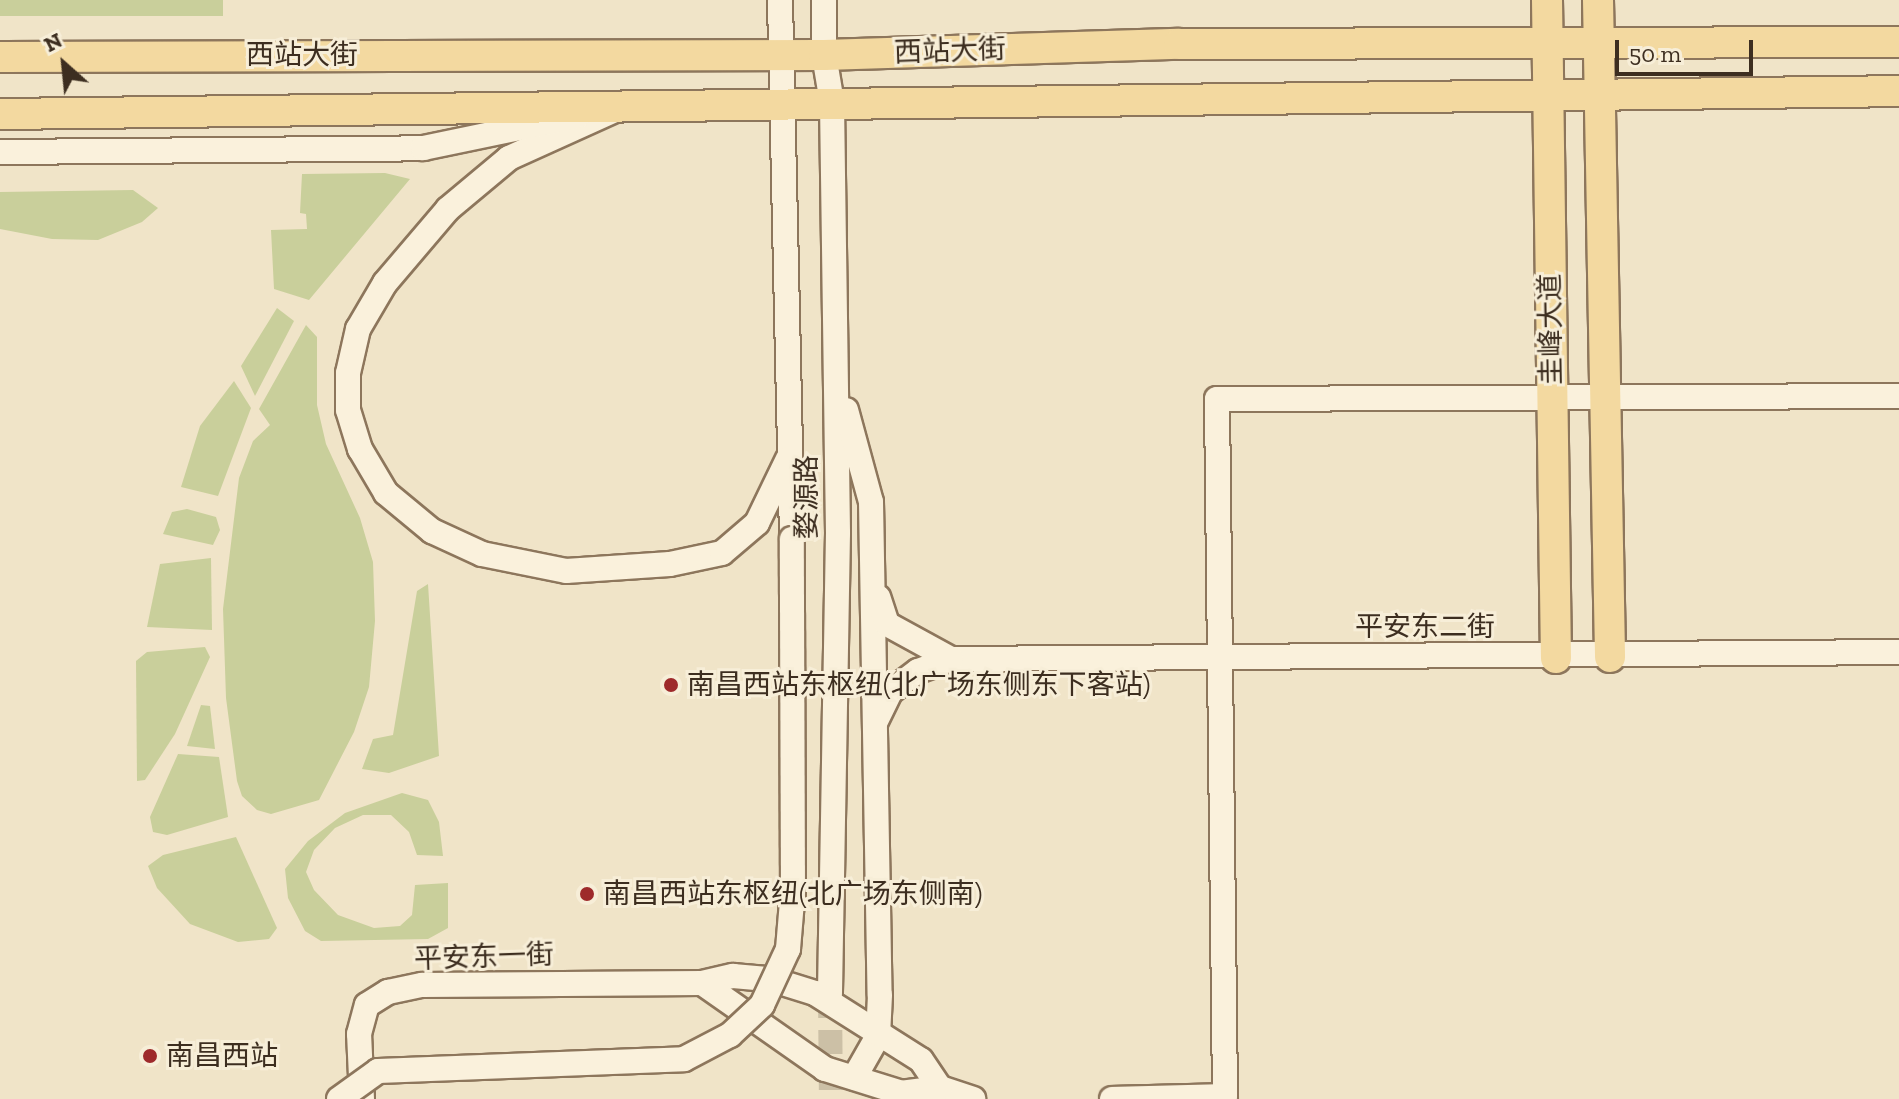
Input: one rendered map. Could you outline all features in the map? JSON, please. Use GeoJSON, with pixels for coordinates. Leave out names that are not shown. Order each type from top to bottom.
{"type":"FeatureCollection","features":[{"type":"Feature","properties":{"kind":"main road","name":"圭峰大道"},"geometry":{"type":"LineString","coordinates":[[1547,0],[1556,658]]}},
{"type":"Feature","properties":{"kind":"main road","name":"圭峰大道"},"geometry":{"type":"LineString","coordinates":[[1598,0],[1597,90],[1610,657]]}},
{"type":"Feature","properties":{"kind":"main road","name":"西站大街"},"geometry":{"type":"LineString","coordinates":[[0,57],[824,55],[1179,44],[1899,42]]}},
{"type":"Feature","properties":{"kind":"main road","name":"西站大街"},"geometry":{"type":"LineString","coordinates":[[0,114],[620,108],[1597,90],[1899,91]]}},
{"type":"Feature","properties":{"kind":"street","name":"婺源路"},"geometry":{"type":"LineString","coordinates":[[339,1099],[378,1071],[684,1059],[730,1035],[762,1005],[788,949],[793,889],[792,539],[780,0]]}},
{"type":"Feature","properties":{"kind":"street","name":"婺源路"},"geometry":{"type":"LineString","coordinates":[[824,0],[824,55],[832,103],[837,377],[830,994]]}},
{"type":"Feature","properties":{"kind":"street"},"geometry":{"type":"LineString","coordinates":[[0,152],[423,148],[620,108]]}},
{"type":"Feature","properties":{"kind":"street"},"geometry":{"type":"LineString","coordinates":[[620,108],[509,158],[448,209],[385,283],[358,329],[348,373],[348,410],[360,449],[386,493],[432,531],[482,554],[566,571],[670,564],[722,553],[757,523],[788,459]]}},
{"type":"Feature","properties":{"kind":"street"},"geometry":{"type":"LineString","coordinates":[[837,377],[871,502],[878,1036],[854,1078]]}},
{"type":"Feature","properties":{"kind":"street"},"geometry":{"type":"LineString","coordinates":[[1112,1099],[1225,1096],[1217,399],[1899,396]]}},
{"type":"Feature","properties":{"kind":"street"},"geometry":{"type":"LineString","coordinates":[[872,580],[887,624],[951,659]]}},
{"type":"Feature","properties":{"kind":"street","name":"平安东二街"},"geometry":{"type":"LineString","coordinates":[[951,659],[1556,658],[1899,652]]}},
{"type":"Feature","properties":{"kind":"street"},"geometry":{"type":"LineString","coordinates":[[874,724],[890,692],[918,671],[951,659]]}},
{"type":"Feature","properties":{"kind":"street","name":"平安东一街"},"geometry":{"type":"LineString","coordinates":[[362,1099],[359,1034],[367,1005],[388,992],[422,985],[702,983],[733,976],[770,979],[815,993],[878,1036],[921,1060],[940,1088]]}},
{"type":"Feature","properties":{"kind":"street"},"geometry":{"type":"LineString","coordinates":[[702,983],[825,1069],[902,1093],[940,1088],[973,1099]]}},
{"type":"Feature","properties":{"kind":"green space"},"geometry":{"type":"Polygon","coordinates":[[[0,0],[223,0],[223,16],[0,16],[0,0]]]}},
{"type":"Feature","properties":{"kind":"green space"},"geometry":{"type":"Polygon","coordinates":[[[385,173],[410,179],[309,300],[274,289],[271,230],[307,229],[306,214],[300,213],[302,174],[385,173]]]}},
{"type":"Feature","properties":{"kind":"green space"},"geometry":{"type":"Polygon","coordinates":[[[133,190],[158,208],[142,222],[98,240],[52,239],[0,229],[0,192],[133,190]]]}},
{"type":"Feature","properties":{"kind":"green space"},"geometry":{"type":"Polygon","coordinates":[[[277,308],[294,321],[255,396],[241,366],[277,308]]]}},
{"type":"Feature","properties":{"kind":"green space"},"geometry":{"type":"Polygon","coordinates":[[[306,325],[317,337],[317,405],[326,444],[360,518],[373,562],[375,621],[369,687],[354,732],[319,800],[271,814],[257,810],[242,796],[237,781],[226,698],[223,609],[239,478],[253,441],[270,425],[259,409],[306,325]]]}},
{"type":"Feature","properties":{"kind":"green space"},"geometry":{"type":"Polygon","coordinates":[[[234,381],[251,408],[218,496],[181,487],[200,426],[234,381]]]}},
{"type":"Feature","properties":{"kind":"green space"},"geometry":{"type":"Polygon","coordinates":[[[187,509],[216,517],[220,530],[213,545],[163,534],[172,512],[187,509]]]}},
{"type":"Feature","properties":{"kind":"green space"},"geometry":{"type":"Polygon","coordinates":[[[211,558],[212,630],[147,627],[160,564],[211,558]]]}},
{"type":"Feature","properties":{"kind":"green space"},"geometry":{"type":"Polygon","coordinates":[[[428,584],[439,756],[389,773],[362,769],[373,739],[393,735],[417,591],[428,584]]]}},
{"type":"Feature","properties":{"kind":"green space"},"geometry":{"type":"Polygon","coordinates":[[[205,647],[210,657],[175,734],[145,780],[137,781],[136,661],[147,652],[205,647]]]}},
{"type":"Feature","properties":{"kind":"green space"},"geometry":{"type":"Polygon","coordinates":[[[201,705],[210,706],[215,749],[187,746],[201,705]]]}},
{"type":"Feature","properties":{"kind":"green space"},"geometry":{"type":"Polygon","coordinates":[[[178,754],[219,757],[228,817],[167,835],[153,832],[150,817],[178,754]]]}},
{"type":"Feature","properties":{"kind":"green space"},"geometry":{"type":"Polygon","coordinates":[[[402,793],[428,800],[439,822],[443,856],[417,855],[409,832],[391,815],[363,815],[335,828],[314,850],[306,872],[314,890],[338,915],[374,928],[400,926],[412,915],[415,885],[448,883],[448,928],[428,939],[321,941],[305,931],[288,898],[285,869],[308,841],[345,813],[402,793]]]}},
{"type":"Feature","properties":{"kind":"green space"},"geometry":{"type":"Polygon","coordinates":[[[236,837],[277,928],[269,939],[238,942],[190,924],[157,888],[148,866],[163,855],[236,837]]]}},
{"type":"Feature","properties":{"kind":"tunnel"},"geometry":{"type":"LineString","coordinates":[[830,994],[831,1099]]}},
{"type":"Feature","properties":{"kind":"place","name":"南昌西站东枢纽(北广场东侧东下客站)"},"geometry":{"type":"Point","coordinates":[671,685]}},
{"type":"Feature","properties":{"kind":"place","name":"南昌西站东枢纽(北广场东侧南)"},"geometry":{"type":"Point","coordinates":[587,894]}},
{"type":"Feature","properties":{"kind":"place","name":"南昌西站"},"geometry":{"type":"Point","coordinates":[150,1056]}}]}
